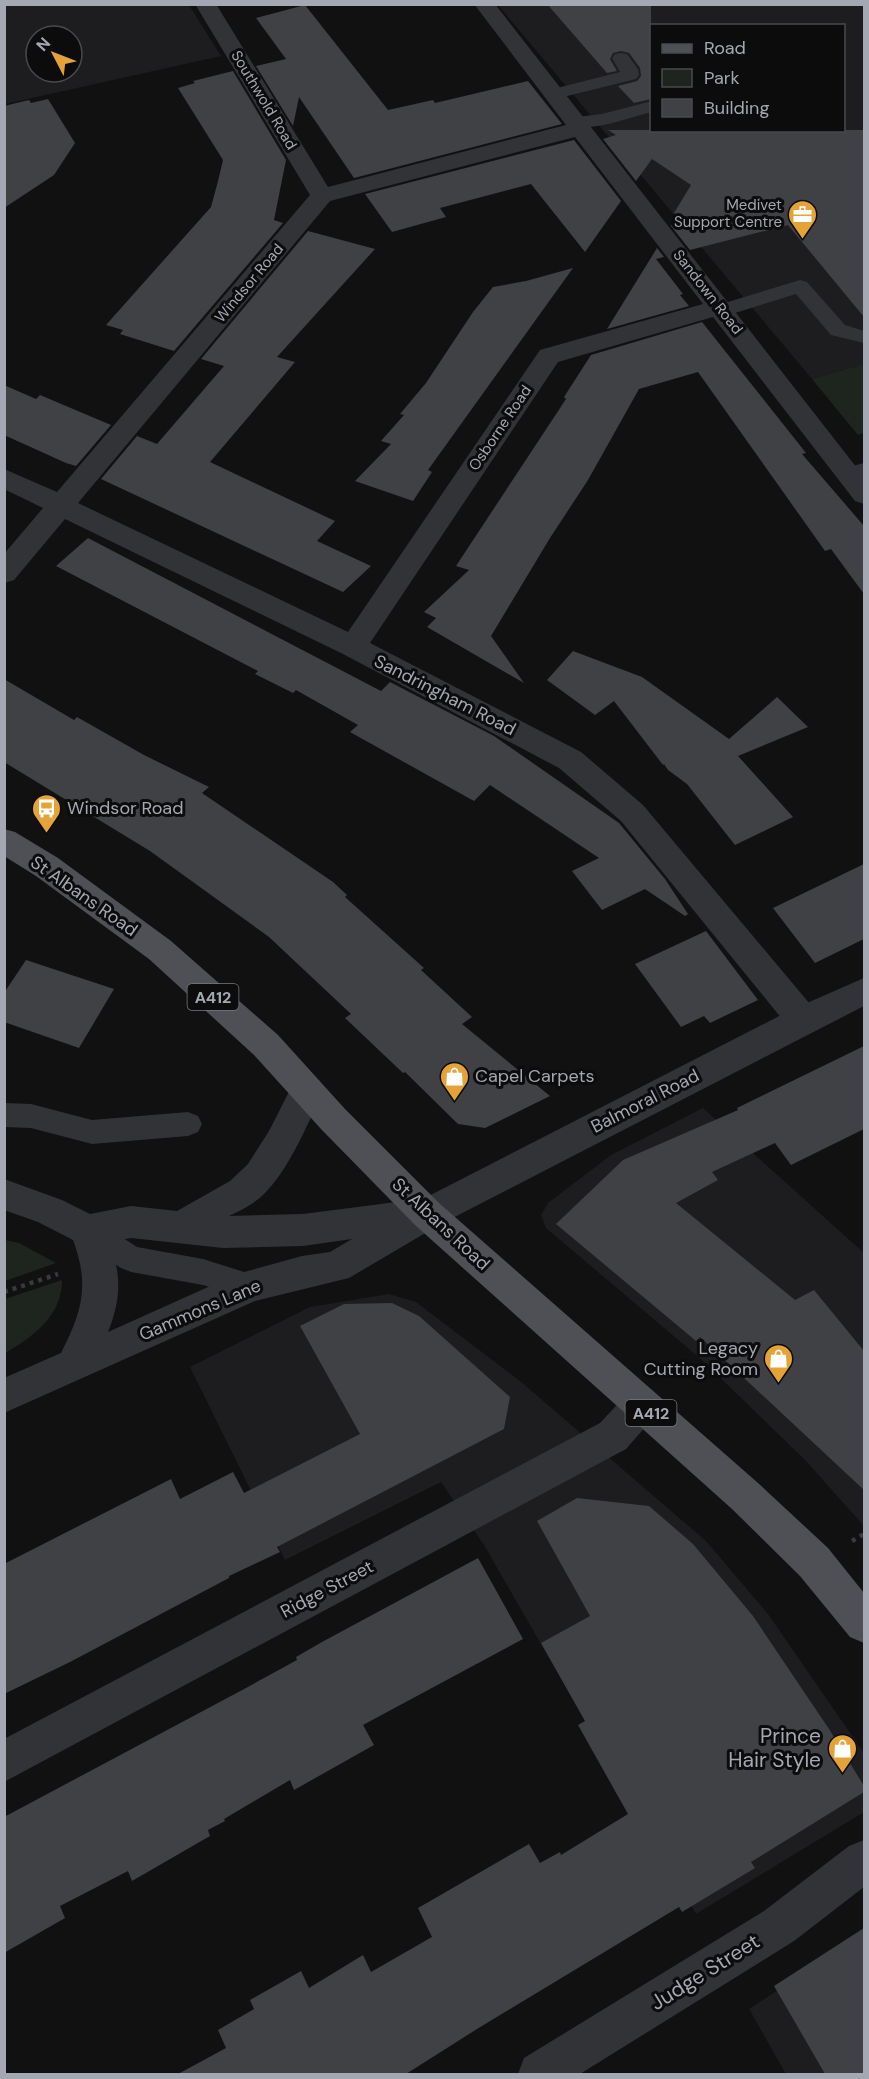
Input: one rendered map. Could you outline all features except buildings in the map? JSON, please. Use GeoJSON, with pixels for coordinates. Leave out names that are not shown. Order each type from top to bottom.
{"type":"FeatureCollection","features":[{"type":"Feature","properties":{"kind":"main road","name":"St Albans Road"},"geometry":{"type":"LineString","coordinates":[[4,841],[47,867],[160,950],[266,1045],[427,1214],[745,1496],[814,1562],[864,1623]]}},
{"type":"Feature","properties":{"kind":"street","name":"Southwold Road"},"geometry":{"type":"LineString","coordinates":[[205,4],[322,196]]}},
{"type":"Feature","properties":{"kind":"street","name":"Sandown Road"},"geometry":{"type":"LineString","coordinates":[[484,4],[721,309],[857,472],[864,495]]}},
{"type":"Feature","properties":{"kind":"street"},"geometry":{"type":"LineString","coordinates":[[322,196],[577,125]]}},
{"type":"Feature","properties":{"kind":"street","name":"Windsor Road"},"geometry":{"type":"LineString","coordinates":[[4,573],[322,196]]}},
{"type":"Feature","properties":{"kind":"street","name":"Osborne Road"},"geometry":{"type":"LineString","coordinates":[[353,647],[549,356],[721,309]]}},
{"type":"Feature","properties":{"kind":"street","name":"Sandringham Road"},"geometry":{"type":"LineString","coordinates":[[4,478],[353,647],[570,760],[632,813],[803,1020]]}},
{"type":"Feature","properties":{"kind":"street","name":"Balmoral Road"},"geometry":{"type":"LineString","coordinates":[[427,1214],[803,1020],[864,991]]}},
{"type":"Feature","properties":{"kind":"street"},"geometry":{"type":"LineString","coordinates":[[184,1226],[211,1208],[242,1192],[260,1175],[281,1141],[307,1090]]}},
{"type":"Feature","properties":{"kind":"street"},"geometry":{"type":"LineString","coordinates":[[4,1194],[50,1211],[92,1245],[101,1275],[99,1308],[90,1333],[74,1364]]}},
{"type":"Feature","properties":{"kind":"street"},"geometry":{"type":"LineString","coordinates":[[92,1245],[131,1222],[223,1232],[303,1230],[427,1214]]}},
{"type":"Feature","properties":{"kind":"street","name":"Gammons Lane"},"geometry":{"type":"LineString","coordinates":[[4,1396],[250,1286],[302,1272],[336,1268],[427,1214]]}},
{"type":"Feature","properties":{"kind":"street","name":"Ridge Street"},"geometry":{"type":"LineString","coordinates":[[4,1762],[613,1436],[641,1405]]}},
{"type":"Feature","properties":{"kind":"street","name":"Judge Street"},"geometry":{"type":"LineString","coordinates":[[540,2074],[779,1926],[864,1861]]}},
{"type":"Feature","properties":{"kind":"lane"},"geometry":{"type":"LineString","coordinates":[[555,94],[630,75],[629,69],[621,58]]}},
{"type":"Feature","properties":{"kind":"lane"},"geometry":{"type":"LineString","coordinates":[[577,125],[650,106]]}},
{"type":"Feature","properties":{"kind":"lane"},"geometry":{"type":"LineString","coordinates":[[721,309],[800,286],[838,330],[864,337]]}},
{"type":"Feature","properties":{"kind":"lane"},"geometry":{"type":"LineString","coordinates":[[4,1115],[31,1116],[92,1132],[188,1124]]}},
{"type":"Feature","properties":{"kind":"lane"},"geometry":{"type":"LineString","coordinates":[[92,1245],[131,1259],[203,1272],[250,1286]]}},
{"type":"Feature","properties":{"kind":"path"},"geometry":{"type":"LineString","coordinates":[[4,1292],[92,1245]]}},
{"type":"Feature","properties":{"kind":"shaded area"},"geometry":{"type":"Polygon","coordinates":[[[4,5],[189,5],[221,56],[5,104],[4,5]]]}},
{"type":"Feature","properties":{"kind":"shaded area"},"geometry":{"type":"Polygon","coordinates":[[[498,5],[864,5],[864,364],[812,379],[498,5]]]}},
{"type":"Feature","properties":{"kind":"shaded area"},"geometry":{"type":"Polygon","coordinates":[[[703,1108],[864,1253],[864,1526],[805,1460],[702,1360],[546,1228],[541,1215],[548,1203],[611,1155],[703,1108]]]}},
{"type":"Feature","properties":{"kind":"shaded area"},"geometry":{"type":"Polygon","coordinates":[[[389,1294],[416,1302],[520,1381],[706,1541],[768,1614],[864,1753],[864,1812],[696,1914],[484,1545],[441,1482],[285,1560],[190,1367],[310,1307],[389,1294]]]}},
{"type":"Feature","properties":{"kind":"shaded area"},"geometry":{"type":"Polygon","coordinates":[[[864,1933],[864,2074],[786,2074],[749,2009],[864,1933]]]}},
{"type":"Feature","properties":{"kind":"green space"},"geometry":{"type":"Polygon","coordinates":[[[864,364],[864,433],[858,435],[812,379],[864,364]]]}},
{"type":"Feature","properties":{"kind":"green space"},"geometry":{"type":"Polygon","coordinates":[[[5,1240],[19,1243],[56,1263],[5,1281],[5,1240]]]}},
{"type":"Feature","properties":{"kind":"green space"},"geometry":{"type":"Polygon","coordinates":[[[62,1280],[57,1304],[44,1324],[26,1340],[5,1353],[5,1299],[62,1280]]]}},
{"type":"Feature","properties":{"kind":"place","name":"Medivet Support Centre"},"geometry":{"type":"Point","coordinates":[803,240]}},
{"type":"Feature","properties":{"kind":"place","name":"Windsor Road"},"geometry":{"type":"Point","coordinates":[46,834]}},
{"type":"Feature","properties":{"kind":"place","name":"Capel Carpets"},"geometry":{"type":"Point","coordinates":[454,1102]}},
{"type":"Feature","properties":{"kind":"place","name":"Legacy Cutting Room"},"geometry":{"type":"Point","coordinates":[779,1384]}},
{"type":"Feature","properties":{"kind":"place","name":"Prince Hair Style"},"geometry":{"type":"Point","coordinates":[842,1774]}}]}
